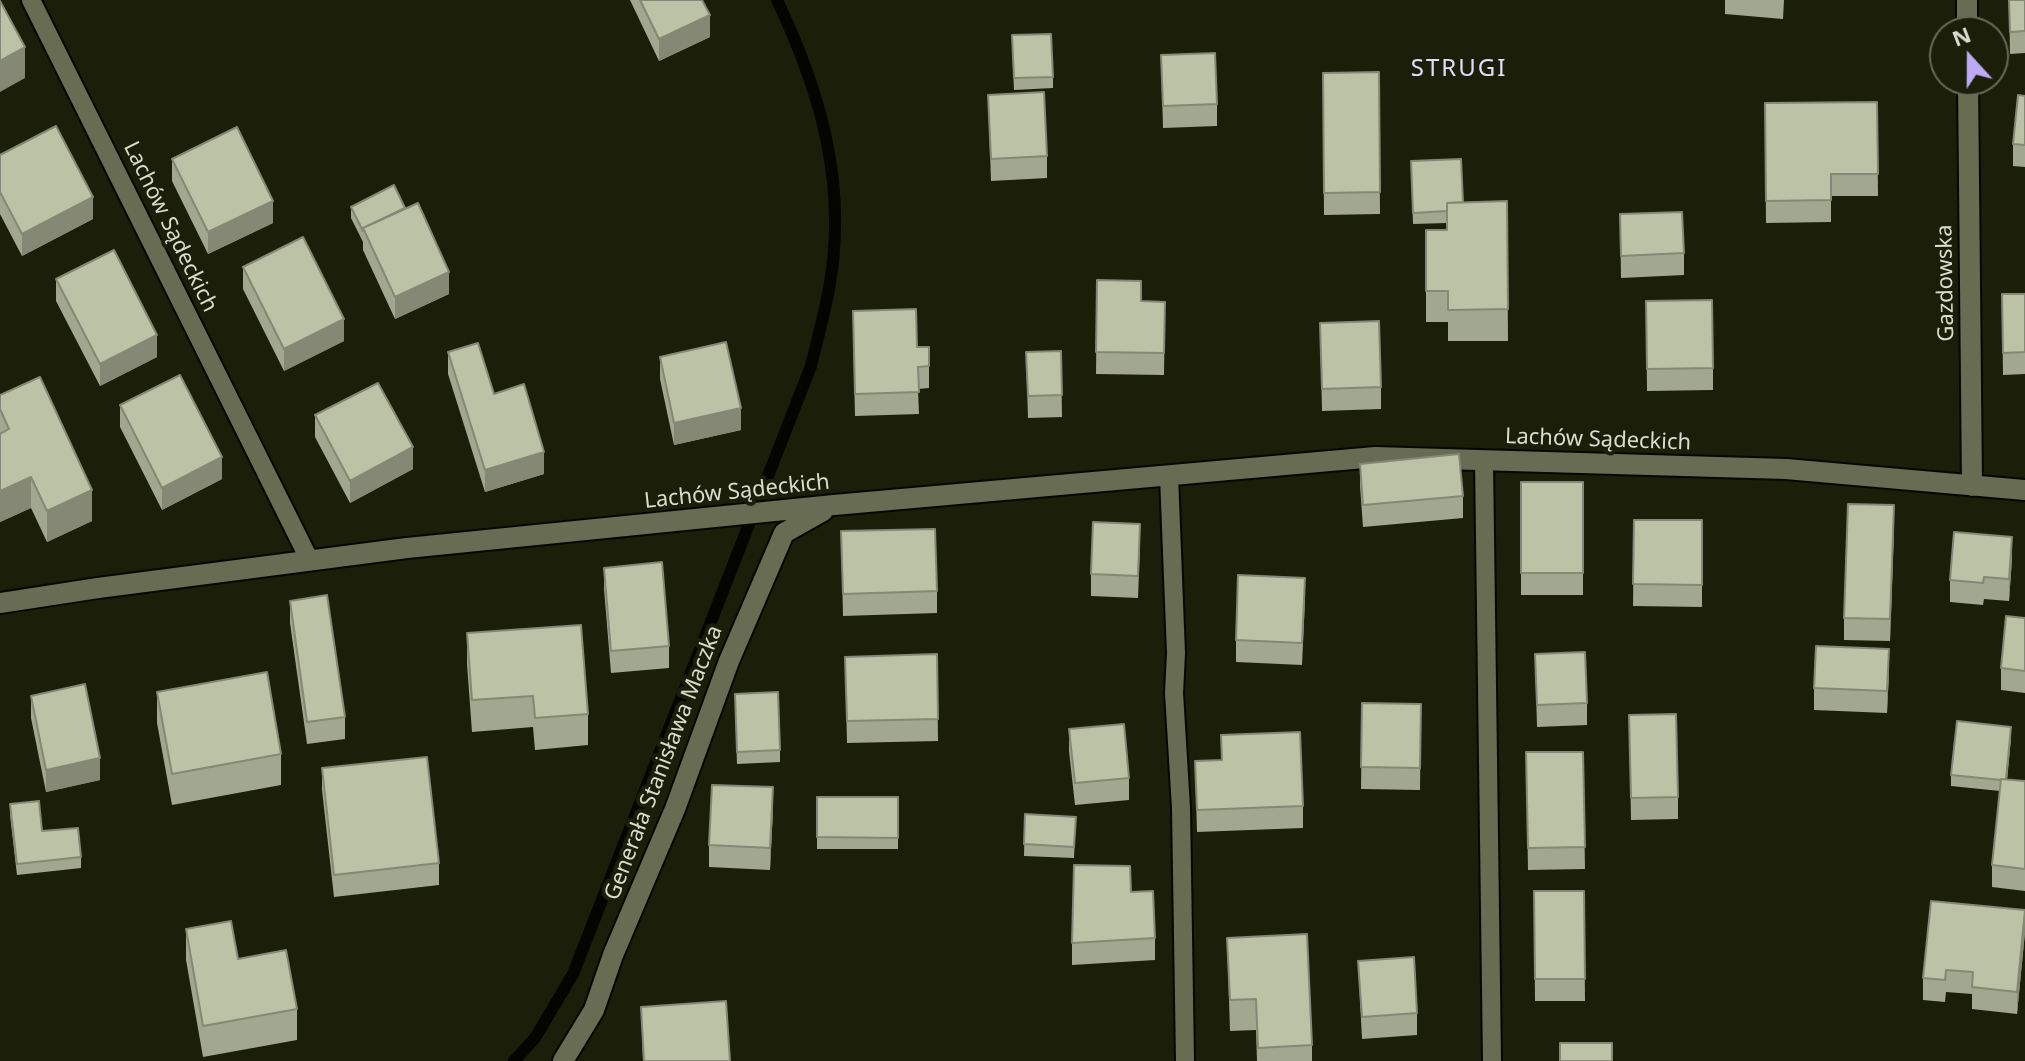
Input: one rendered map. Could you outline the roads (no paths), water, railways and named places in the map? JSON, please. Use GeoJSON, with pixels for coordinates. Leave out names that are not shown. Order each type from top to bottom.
{"type":"FeatureCollection","features":[{"type":"Feature","properties":{"kind":"street","name":"Gazdowska"},"geometry":{"type":"LineString","coordinates":[[1968,96],[1972,486]]}},
{"type":"Feature","properties":{"kind":"street","name":"Lachów Sądeckich"},"geometry":{"type":"LineString","coordinates":[[0,603],[407,548],[834,505],[1375,457],[1786,469],[2025,490]]}},
{"type":"Feature","properties":{"kind":"street","name":"Generała Stanisława Maczka"},"geometry":{"type":"LineString","coordinates":[[563,1061],[594,1010],[613,955],[675,809],[729,661],[784,533],[834,505]]}},
{"type":"Feature","properties":{"kind":"lane","name":"Lachów Sądeckich"},"geometry":{"type":"LineString","coordinates":[[31,0],[310,561]]}},
{"type":"Feature","properties":{"kind":"lane"},"geometry":{"type":"LineString","coordinates":[[1484,460],[1492,1061]]}},
{"type":"Feature","properties":{"kind":"lane"},"geometry":{"type":"LineString","coordinates":[[1169,476],[1176,653],[1174,693],[1181,808],[1185,1061]]}},
{"type":"Feature","properties":{"kind":"waterway"},"geometry":{"type":"LineString","coordinates":[[514,1061],[535,1038],[573,974],[811,366],[829,289],[834,251],[832,177],[818,105],[777,0]]}},
{"type":"Feature","properties":{"kind":"district","name":"STRUGI"},"geometry":{"type":"Point","coordinates":[1459,69]}}]}
